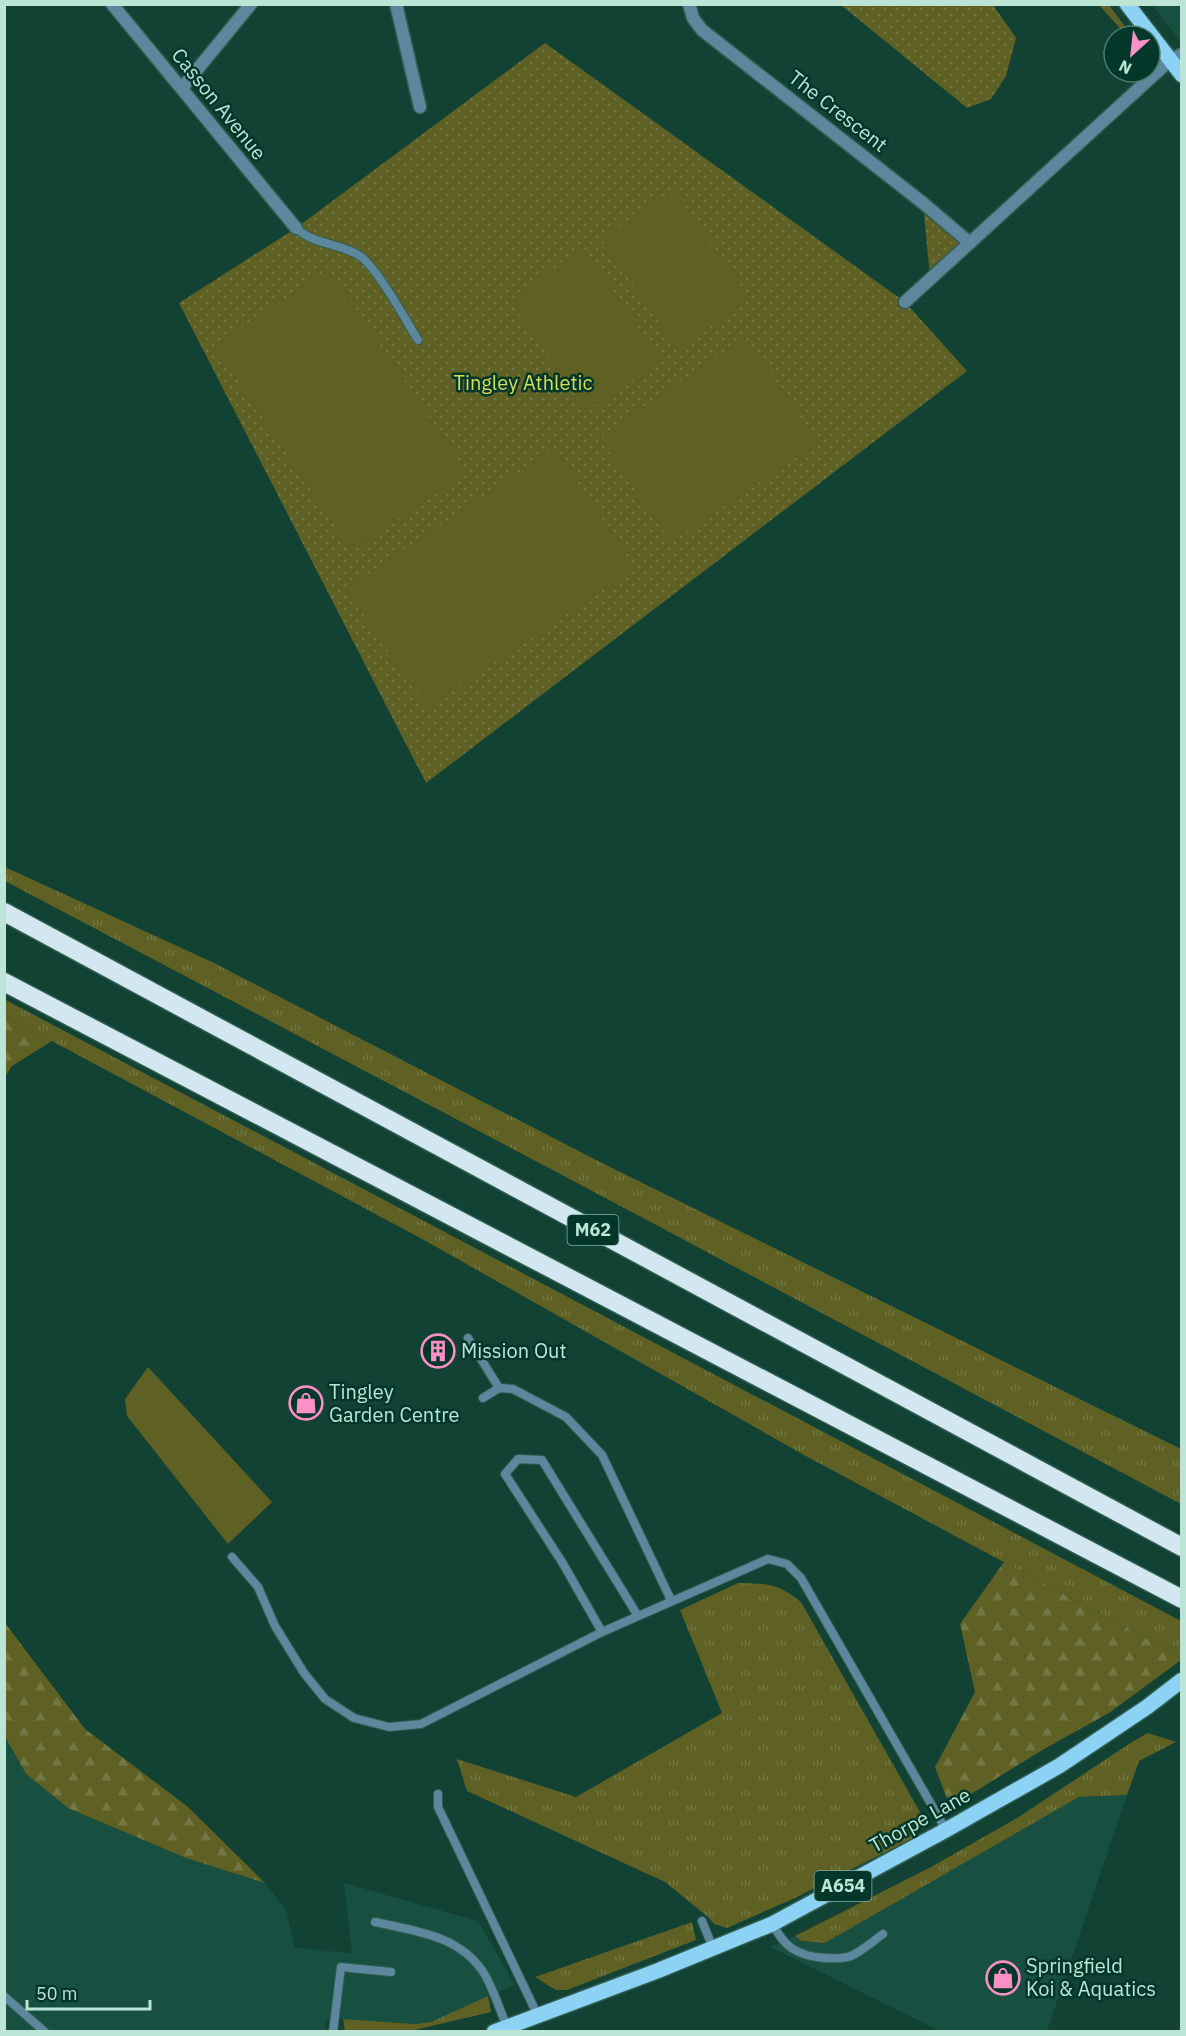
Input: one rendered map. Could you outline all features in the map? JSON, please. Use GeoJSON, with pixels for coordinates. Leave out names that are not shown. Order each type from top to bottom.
{"type":"FeatureCollection","features":[{"type":"Feature","properties":{"kind":"highway","name":"M62"},"geometry":{"type":"LineString","coordinates":[[4,912],[1182,1547]]}},
{"type":"Feature","properties":{"kind":"highway","name":"M62"},"geometry":{"type":"LineString","coordinates":[[4,982],[1182,1599]]}},
{"type":"Feature","properties":{"kind":"main road"},"geometry":{"type":"LineString","coordinates":[[1127,4],[1175,58],[1182,75]]}},
{"type":"Feature","properties":{"kind":"main road","name":"Thorpe Lane"},"geometry":{"type":"LineString","coordinates":[[500,2029],[772,1924],[1059,1766],[1147,1707],[1182,1680]]}},
{"type":"Feature","properties":{"kind":"street","name":"Casson Avenue"},"geometry":{"type":"LineString","coordinates":[[112,4],[296,228]]}},
{"type":"Feature","properties":{"kind":"street"},"geometry":{"type":"LineString","coordinates":[[182,88],[251,4]]}},
{"type":"Feature","properties":{"kind":"street"},"geometry":{"type":"LineString","coordinates":[[396,4],[420,107]]}},
{"type":"Feature","properties":{"kind":"street","name":"The Crescent"},"geometry":{"type":"LineString","coordinates":[[689,4],[693,18],[702,30],[970,243]]}},
{"type":"Feature","properties":{"kind":"street"},"geometry":{"type":"LineString","coordinates":[[905,302],[1175,58]]}},
{"type":"Feature","properties":{"kind":"lane"},"geometry":{"type":"LineString","coordinates":[[296,228],[310,238],[344,248],[360,256],[372,268],[418,340]]}},
{"type":"Feature","properties":{"kind":"lane"},"geometry":{"type":"LineString","coordinates":[[468,1338],[499,1388]]}},
{"type":"Feature","properties":{"kind":"lane"},"geometry":{"type":"LineString","coordinates":[[483,1398],[499,1388],[513,1389],[566,1417],[602,1455],[671,1600]]}},
{"type":"Feature","properties":{"kind":"lane"},"geometry":{"type":"LineString","coordinates":[[602,1632],[562,1562],[505,1474],[518,1459],[542,1460],[638,1616]]}},
{"type":"Feature","properties":{"kind":"lane"},"geometry":{"type":"LineString","coordinates":[[232,1557],[258,1587],[274,1626],[325,1699],[354,1718],[389,1727],[421,1724],[602,1632],[768,1559],[787,1564],[801,1578],[946,1830]]}},
{"type":"Feature","properties":{"kind":"lane"},"geometry":{"type":"LineString","coordinates":[[438,1794],[438,1807],[538,2016]]}},
{"type":"Feature","properties":{"kind":"lane"},"geometry":{"type":"LineString","coordinates":[[702,1921],[713,1948]]}},
{"type":"Feature","properties":{"kind":"lane"},"geometry":{"type":"LineString","coordinates":[[375,1922],[433,1935],[455,1945],[474,1960],[485,1976],[500,2029]]}},
{"type":"Feature","properties":{"kind":"lane"},"geometry":{"type":"LineString","coordinates":[[772,1924],[793,1950],[826,1958],[849,1957],[883,1934]]}},
{"type":"Feature","properties":{"kind":"lane"},"geometry":{"type":"LineString","coordinates":[[333,2031],[341,1967],[391,1972]]}},
{"type":"Feature","properties":{"kind":"lane"},"geometry":{"type":"LineString","coordinates":[[4,1996],[45,2031]]}},
{"type":"Feature","properties":{"kind":"shaded area"},"geometry":{"type":"Polygon","coordinates":[[[1152,5],[1181,5],[1181,42],[1152,5]]]}},
{"type":"Feature","properties":{"kind":"shaded area"},"geometry":{"type":"Polygon","coordinates":[[[4,1737],[26,1774],[68,1808],[186,1858],[265,1883],[286,1910],[295,1948],[352,1953],[344,1883],[478,1921],[515,1985],[431,2022],[415,2024],[326,2020],[326,2032],[5,2031],[4,1737]]]}},
{"type":"Feature","properties":{"kind":"shaded area"},"geometry":{"type":"Polygon","coordinates":[[[1127,1795],[1047,2031],[940,2031],[770,1947],[795,1936],[801,1941],[825,1943],[1079,1797],[1127,1795]]]}},
{"type":"Feature","properties":{"kind":"green space"},"geometry":{"type":"Polygon","coordinates":[[[841,5],[993,5],[1016,38],[1006,76],[991,99],[967,108],[841,5]]]}},
{"type":"Feature","properties":{"kind":"green space"},"geometry":{"type":"Polygon","coordinates":[[[1099,5],[1109,5],[1123,24],[1116,24],[1099,5]]]}},
{"type":"Feature","properties":{"kind":"green space","name":"Tingley Athletic"},"geometry":{"type":"Polygon","coordinates":[[[545,43],[905,302],[967,371],[426,783],[179,303],[296,228],[545,43]]]}},
{"type":"Feature","properties":{"kind":"green space"},"geometry":{"type":"Polygon","coordinates":[[[674,189],[750,299],[677,349],[601,239],[674,189]]]}},
{"type":"Feature","properties":{"kind":"green space"},"geometry":{"type":"Polygon","coordinates":[[[923,203],[970,243],[930,277],[923,203]]]}},
{"type":"Feature","properties":{"kind":"green space"},"geometry":{"type":"Polygon","coordinates":[[[584,248],[662,361],[587,412],[509,300],[584,248]]]}},
{"type":"Feature","properties":{"kind":"green space"},"geometry":{"type":"Polygon","coordinates":[[[329,269],[467,473],[352,551],[215,346],[329,269]]]}},
{"type":"Feature","properties":{"kind":"green space"},"geometry":{"type":"Polygon","coordinates":[[[745,337],[818,442],[671,542],[599,438],[745,337]]]}},
{"type":"Feature","properties":{"kind":"green space"},"geometry":{"type":"Polygon","coordinates":[[[555,448],[635,568],[427,709],[346,589],[555,448]]]}},
{"type":"Feature","properties":{"kind":"green space"},"geometry":{"type":"Polygon","coordinates":[[[5,867],[212,962],[598,1161],[1181,1449],[1181,1504],[5,881],[5,867]]]}},
{"type":"Feature","properties":{"kind":"green space"},"geometry":{"type":"Polygon","coordinates":[[[4,999],[1181,1621],[1181,1657],[804,1455],[424,1240],[5,1016],[4,999]]]}},
{"type":"Feature","properties":{"kind":"green space"},"geometry":{"type":"Polygon","coordinates":[[[5,1016],[52,1041],[12,1066],[5,1077],[5,1016]]]}},
{"type":"Feature","properties":{"kind":"green space"},"geometry":{"type":"Polygon","coordinates":[[[148,1367],[272,1502],[228,1544],[127,1416],[125,1399],[148,1367]]]}},
{"type":"Feature","properties":{"kind":"green space"},"geometry":{"type":"Polygon","coordinates":[[[1004,1562],[1181,1657],[1181,1660],[1109,1713],[1044,1749],[950,1807],[935,1767],[975,1692],[960,1624],[1004,1562]]]}},
{"type":"Feature","properties":{"kind":"green space"},"geometry":{"type":"Polygon","coordinates":[[[738,1583],[778,1587],[801,1602],[920,1812],[922,1821],[915,1837],[793,1899],[727,1928],[714,1924],[665,1882],[467,1791],[457,1759],[576,1797],[722,1713],[680,1610],[738,1583]]]}},
{"type":"Feature","properties":{"kind":"green space"},"geometry":{"type":"Polygon","coordinates":[[[5,1623],[85,1729],[188,1807],[265,1883],[186,1858],[68,1808],[26,1774],[5,1737],[5,1623]]]}},
{"type":"Feature","properties":{"kind":"green space"},"geometry":{"type":"Polygon","coordinates":[[[1148,1733],[1176,1742],[1139,1761],[1127,1795],[1079,1797],[825,1943],[801,1941],[795,1936],[931,1867],[1017,1818],[1148,1733]]]}},
{"type":"Feature","properties":{"kind":"green space"},"geometry":{"type":"Polygon","coordinates":[[[692,1922],[696,1940],[567,1990],[556,1990],[535,1977],[692,1922]]]}},
{"type":"Feature","properties":{"kind":"green space"},"geometry":{"type":"Polygon","coordinates":[[[488,1996],[491,2012],[410,2031],[345,2031],[343,2019],[415,2024],[431,2022],[488,1996]]]}},
{"type":"Feature","properties":{"kind":"place","name":"Mission Out"},"geometry":{"type":"Point","coordinates":[438,1351]}},
{"type":"Feature","properties":{"kind":"place","name":"Tingley Garden Centre"},"geometry":{"type":"Point","coordinates":[306,1403]}},
{"type":"Feature","properties":{"kind":"place","name":"Springfield Koi & Aquatics"},"geometry":{"type":"Point","coordinates":[1003,1978]}}]}
